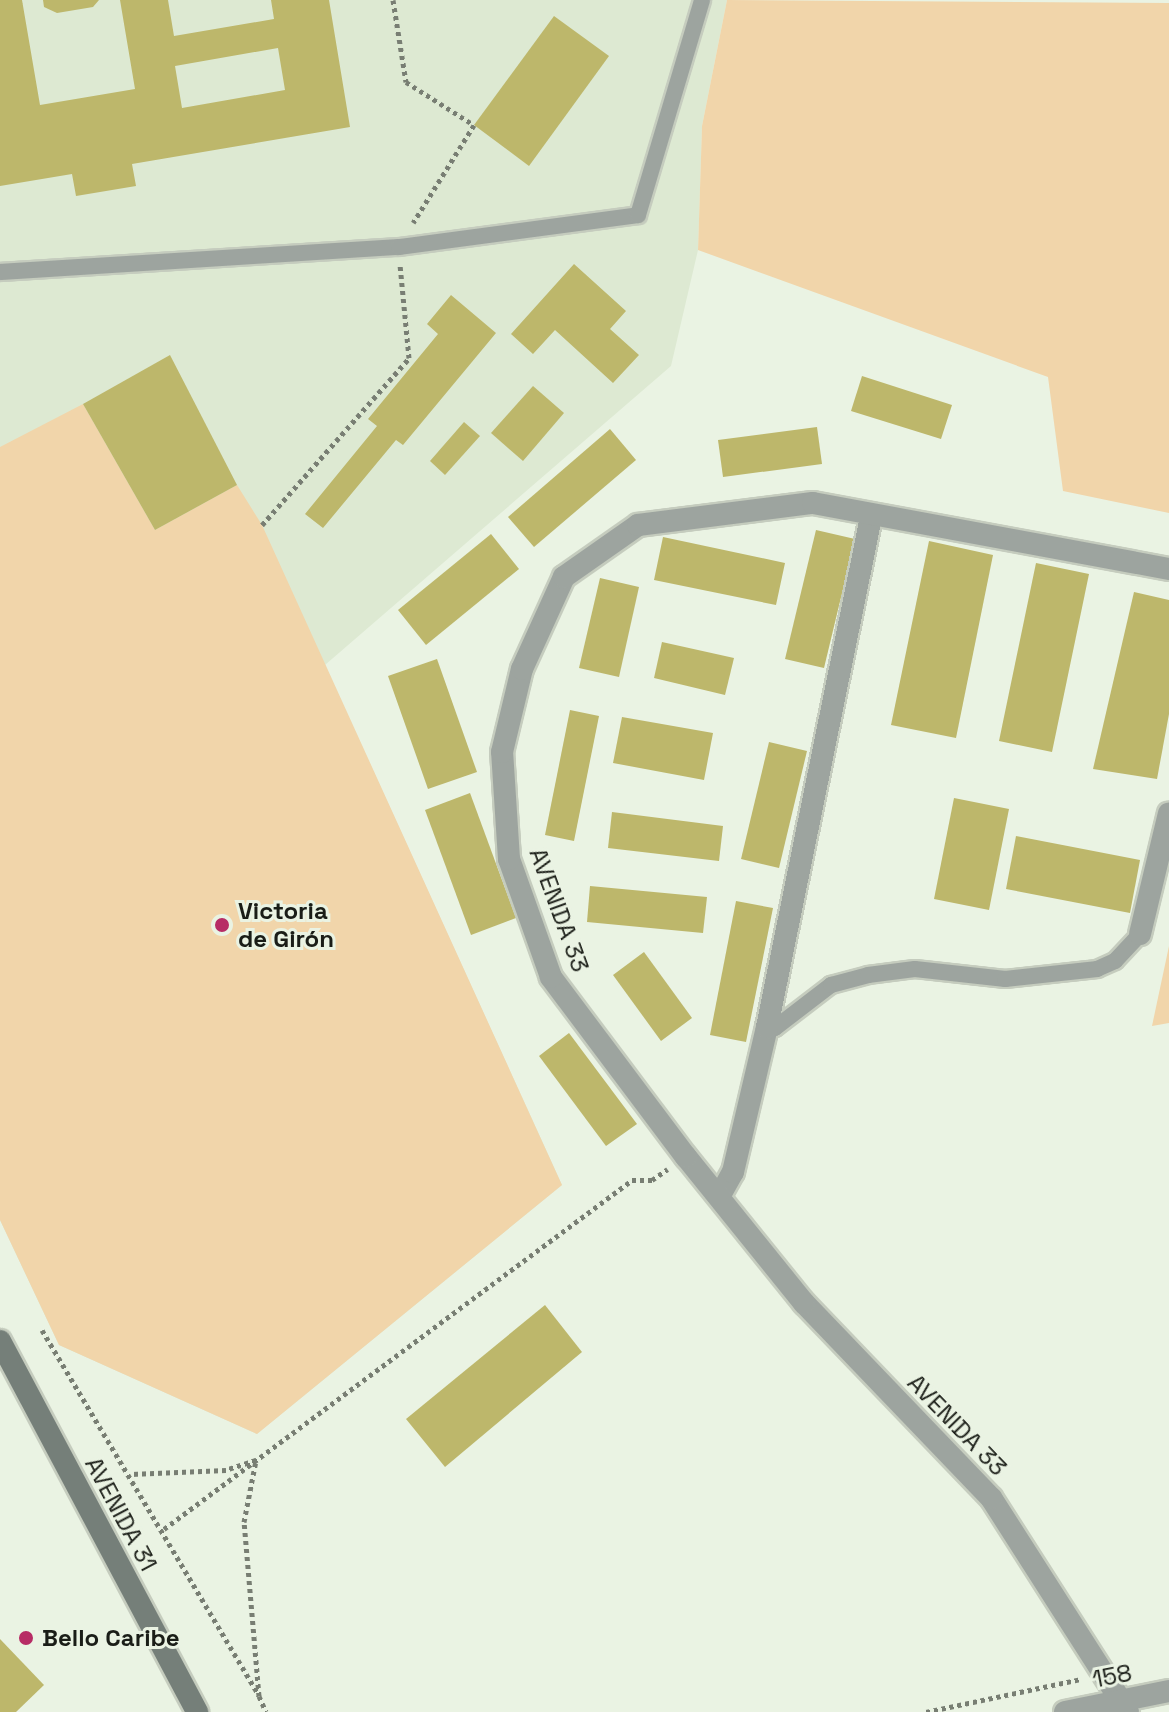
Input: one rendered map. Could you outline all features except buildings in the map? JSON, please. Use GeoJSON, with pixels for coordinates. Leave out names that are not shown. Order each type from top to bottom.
{"type":"FeatureCollection","features":[{"type":"Feature","properties":{"kind":"main road","name":"AVENIDA 31"},"geometry":{"type":"LineString","coordinates":[[1,1342],[197,1712]]}},
{"type":"Feature","properties":{"kind":"street","name":"AVENIDA 33"},"geometry":{"type":"LineString","coordinates":[[871,517],[813,503],[638,525],[564,577],[522,669],[502,752],[509,859],[551,977],[686,1157],[804,1303],[991,1498],[1126,1707]]}},
{"type":"Feature","properties":{"kind":"street"},"geometry":{"type":"LineString","coordinates":[[719,1197],[733,1172],[767,1027],[871,517],[1169,569]]}},
{"type":"Feature","properties":{"kind":"street"},"geometry":{"type":"LineString","coordinates":[[1140,934],[1169,813]]}},
{"type":"Feature","properties":{"kind":"street","name":"158"},"geometry":{"type":"LineString","coordinates":[[1065,1712],[1126,1707],[1169,1691]]}},
{"type":"Feature","properties":{"kind":"lane"},"geometry":{"type":"LineString","coordinates":[[0,272],[399,247],[638,215],[702,0]]}},
{"type":"Feature","properties":{"kind":"lane"},"geometry":{"type":"LineString","coordinates":[[767,1027],[775,1028],[831,985],[868,975],[915,969],[1005,979],[1097,969],[1115,961],[1140,934]]}},
{"type":"Feature","properties":{"kind":"path"},"geometry":{"type":"LineString","coordinates":[[164,1529],[632,1180],[652,1180],[686,1157]]}},
{"type":"Feature","properties":{"kind":"path"},"geometry":{"type":"LineString","coordinates":[[42,1330],[164,1529],[266,1712]]}},
{"type":"Feature","properties":{"kind":"path"},"geometry":{"type":"LineString","coordinates":[[131,1474],[226,1470],[256,1460]]}},
{"type":"Feature","properties":{"kind":"path"},"geometry":{"type":"LineString","coordinates":[[256,1460],[244,1522],[259,1696]]}},
{"type":"Feature","properties":{"kind":"path"},"geometry":{"type":"LineString","coordinates":[[926,1712],[1105,1674]]}},
{"type":"Feature","properties":{"kind":"shaded area"},"geometry":{"type":"Polygon","coordinates":[[[0,0],[727,0],[702,126],[698,250],[671,366],[325,665],[562,1185],[257,1434],[59,1345],[0,1220],[0,0]]]}},
{"type":"Feature","properties":{"kind":"shaded area"},"geometry":{"type":"Polygon","coordinates":[[[727,0],[1169,3],[1169,513],[1063,491],[1048,377],[698,250],[702,126],[727,0]]]}},
{"type":"Feature","properties":{"kind":"shaded area","name":"Victoria de Girón"},"geometry":{"type":"Polygon","coordinates":[[[83,404],[155,530],[237,485],[262,525],[562,1185],[257,1434],[59,1345],[0,1220],[0,447],[83,404]]]}},
{"type":"Feature","properties":{"kind":"shaded area"},"geometry":{"type":"Polygon","coordinates":[[[1169,946],[1169,1023],[1152,1026],[1169,946]]]}},
{"type":"Feature","properties":{"kind":"place","name":"Victoria de Girón"},"geometry":{"type":"Point","coordinates":[222,925]}},
{"type":"Feature","properties":{"kind":"place","name":"Bello Caribe"},"geometry":{"type":"Point","coordinates":[26,1638]}}]}
